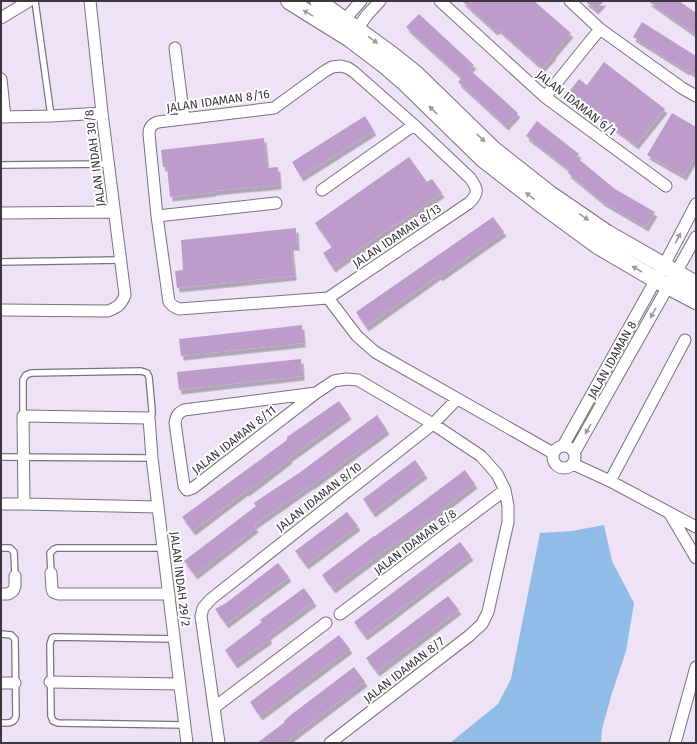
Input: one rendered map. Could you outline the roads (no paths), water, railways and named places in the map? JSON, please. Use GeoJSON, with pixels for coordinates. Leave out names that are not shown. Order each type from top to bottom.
{"type":"FeatureCollection","features":[{"type":"Feature","properties":{"kind":"main road"},"geometry":{"type":"LineString","coordinates":[[289,1],[347,29],[392,54],[414,73],[493,149],[550,194],[666,276],[696,301]]}},
{"type":"Feature","properties":{"kind":"main road"},"geometry":{"type":"LineString","coordinates":[[318,1],[347,29]]}},
{"type":"Feature","properties":{"kind":"main road"},"geometry":{"type":"LineString","coordinates":[[666,276],[696,284]]}},
{"type":"Feature","properties":{"kind":"street"},"geometry":{"type":"LineString","coordinates":[[1,18],[29,1]]}},
{"type":"Feature","properties":{"kind":"street","name":"JALAN INDAH 30/8"},"geometry":{"type":"LineString","coordinates":[[1,310],[108,311],[121,304],[125,295],[102,114],[90,1]]}},
{"type":"Feature","properties":{"kind":"street"},"geometry":{"type":"LineString","coordinates":[[347,29],[361,1]]}},
{"type":"Feature","properties":{"kind":"street"},"geometry":{"type":"LineString","coordinates":[[347,29],[380,1]]}},
{"type":"Feature","properties":{"kind":"street","name":"JALAN IDAMAN 6/1"},"geometry":{"type":"LineString","coordinates":[[440,1],[545,97],[666,186]]}},
{"type":"Feature","properties":{"kind":"street"},"geometry":{"type":"LineString","coordinates":[[570,1],[600,29],[682,88],[696,96]]}},
{"type":"Feature","properties":{"kind":"street"},"geometry":{"type":"LineString","coordinates":[[545,97],[600,29]]}},
{"type":"Feature","properties":{"kind":"street"},"geometry":{"type":"LineString","coordinates":[[175,48],[184,119]]}},
{"type":"Feature","properties":{"kind":"street","name":"JALAN IDAMAN 8/16"},"geometry":{"type":"LineString","coordinates":[[157,216],[149,130],[151,126],[158,122],[274,108],[325,71],[332,67],[341,66],[354,72],[414,125]]}},
{"type":"Feature","properties":{"kind":"street"},"geometry":{"type":"LineString","coordinates":[[1,79],[3,116],[102,114]]}},
{"type":"Feature","properties":{"kind":"street"},"geometry":{"type":"LineString","coordinates":[[322,190],[414,125]]}},
{"type":"Feature","properties":{"kind":"street","name":"JALAN IDAMAN 8/13"},"geometry":{"type":"LineString","coordinates":[[328,298],[475,198],[477,192],[475,185],[470,178],[414,125]]}},
{"type":"Feature","properties":{"kind":"street"},"geometry":{"type":"LineString","coordinates":[[276,203],[157,216],[169,302],[179,309],[328,298],[357,336],[374,352],[553,453]]}},
{"type":"Feature","properties":{"kind":"street"},"geometry":{"type":"LineString","coordinates":[[666,276],[696,204]]}},
{"type":"Feature","properties":{"kind":"street"},"geometry":{"type":"LineString","coordinates":[[1,213],[114,212]]}},
{"type":"Feature","properties":{"kind":"street"},"geometry":{"type":"LineString","coordinates":[[666,276],[696,237]]}},
{"type":"Feature","properties":{"kind":"street","name":"JALAN IDAMAN 8"},"geometry":{"type":"LineString","coordinates":[[563,446],[607,367],[666,276]]}},
{"type":"Feature","properties":{"kind":"street","name":"JALAN IDAMAN 8"},"geometry":{"type":"LineString","coordinates":[[574,458],[619,373],[666,276]]}},
{"type":"Feature","properties":{"kind":"street"},"geometry":{"type":"LineString","coordinates":[[610,481],[685,340]]}},
{"type":"Feature","properties":{"kind":"street"},"geometry":{"type":"LineString","coordinates":[[607,367],[619,373]]}},
{"type":"Feature","properties":{"kind":"street","name":"JALAN IDAMAN 8/11"},"geometry":{"type":"LineString","coordinates":[[316,393],[184,410],[180,412],[175,423],[184,486],[187,490],[193,488],[316,393],[334,381],[346,379],[358,380],[432,424]]}},
{"type":"Feature","properties":{"kind":"street","name":"JALAN IDAMAN 8/10"},"geometry":{"type":"LineString","coordinates":[[215,707],[201,616],[203,608],[211,599],[432,424],[457,399]]}},
{"type":"Feature","properties":{"kind":"street"},"geometry":{"type":"LineString","coordinates":[[24,504],[23,416],[149,418]]}},
{"type":"Feature","properties":{"kind":"street","name":"JALAN INDAH 29/2"},"geometry":{"type":"LineString","coordinates":[[149,418],[152,458],[187,743]]}},
{"type":"Feature","properties":{"kind":"street"},"geometry":{"type":"LineString","coordinates":[[432,424],[481,456],[497,474],[505,490]]}},
{"type":"Feature","properties":{"kind":"street"},"geometry":{"type":"LineString","coordinates":[[574,458],[567,468],[560,468],[554,464],[553,453],[557,448],[563,446],[570,448],[574,458],[610,481],[696,527]]}},
{"type":"Feature","properties":{"kind":"street","name":"JALAN IDAMAN 8/8"},"geometry":{"type":"LineString","coordinates":[[340,614],[505,490]]}},
{"type":"Feature","properties":{"kind":"street","name":"JALAN IDAMAN 8/7"},"geometry":{"type":"LineString","coordinates":[[330,743],[339,739],[469,636],[482,624],[488,612],[508,522],[508,506],[505,490]]}},
{"type":"Feature","properties":{"kind":"street"},"geometry":{"type":"LineString","coordinates":[[1,504],[158,507]]}},
{"type":"Feature","properties":{"kind":"street"},"geometry":{"type":"LineString","coordinates":[[670,514],[696,558]]}},
{"type":"Feature","properties":{"kind":"street"},"geometry":{"type":"LineString","coordinates":[[51,573],[52,590],[58,594],[169,594]]}},
{"type":"Feature","properties":{"kind":"street"},"geometry":{"type":"LineString","coordinates":[[1,594],[8,594],[13,591],[15,586],[15,576]]}},
{"type":"Feature","properties":{"kind":"street"},"geometry":{"type":"LineString","coordinates":[[219,743],[215,707],[326,623]]}},
{"type":"Feature","properties":{"kind":"street"},"geometry":{"type":"LineString","coordinates":[[675,743],[696,667]]}},
{"type":"Feature","properties":{"kind":"street"},"geometry":{"type":"LineString","coordinates":[[50,682],[180,684]]}},
{"type":"Feature","properties":{"kind":"street"},"geometry":{"type":"LineString","coordinates":[[1,683],[15,683]]}},
{"type":"Feature","properties":{"kind":"lane"},"geometry":{"type":"LineString","coordinates":[[35,1],[51,116]]}},
{"type":"Feature","properties":{"kind":"lane"},"geometry":{"type":"LineString","coordinates":[[1,165],[108,164]]}},
{"type":"Feature","properties":{"kind":"lane"},"geometry":{"type":"LineString","coordinates":[[1,262],[120,260]]}},
{"type":"Feature","properties":{"kind":"lane"},"geometry":{"type":"LineString","coordinates":[[23,416],[23,380],[26,375],[31,373],[141,372],[147,373],[149,377],[152,414],[149,418]]}},
{"type":"Feature","properties":{"kind":"lane"},"geometry":{"type":"LineString","coordinates":[[1,457],[152,458]]}},
{"type":"Feature","properties":{"kind":"lane"},"geometry":{"type":"LineString","coordinates":[[1,548],[10,548],[14,552],[15,576]]}},
{"type":"Feature","properties":{"kind":"lane"},"geometry":{"type":"LineString","coordinates":[[51,573],[50,553],[57,548],[163,548]]}},
{"type":"Feature","properties":{"kind":"lane"},"geometry":{"type":"LineString","coordinates":[[1,634],[11,635],[15,638],[15,718],[11,722],[1,723]]}},
{"type":"Feature","properties":{"kind":"lane"},"geometry":{"type":"LineString","coordinates":[[174,638],[54,637],[50,641],[51,716],[55,722],[185,725]]}},
{"type":"Feature","properties":{"kind":"water"},"geometry":{"type":"Polygon","coordinates":[[[604,525],[612,561],[634,603],[626,651],[602,729],[601,743],[450,743],[498,704],[511,679],[540,533],[572,531],[604,525]]]}}]}
